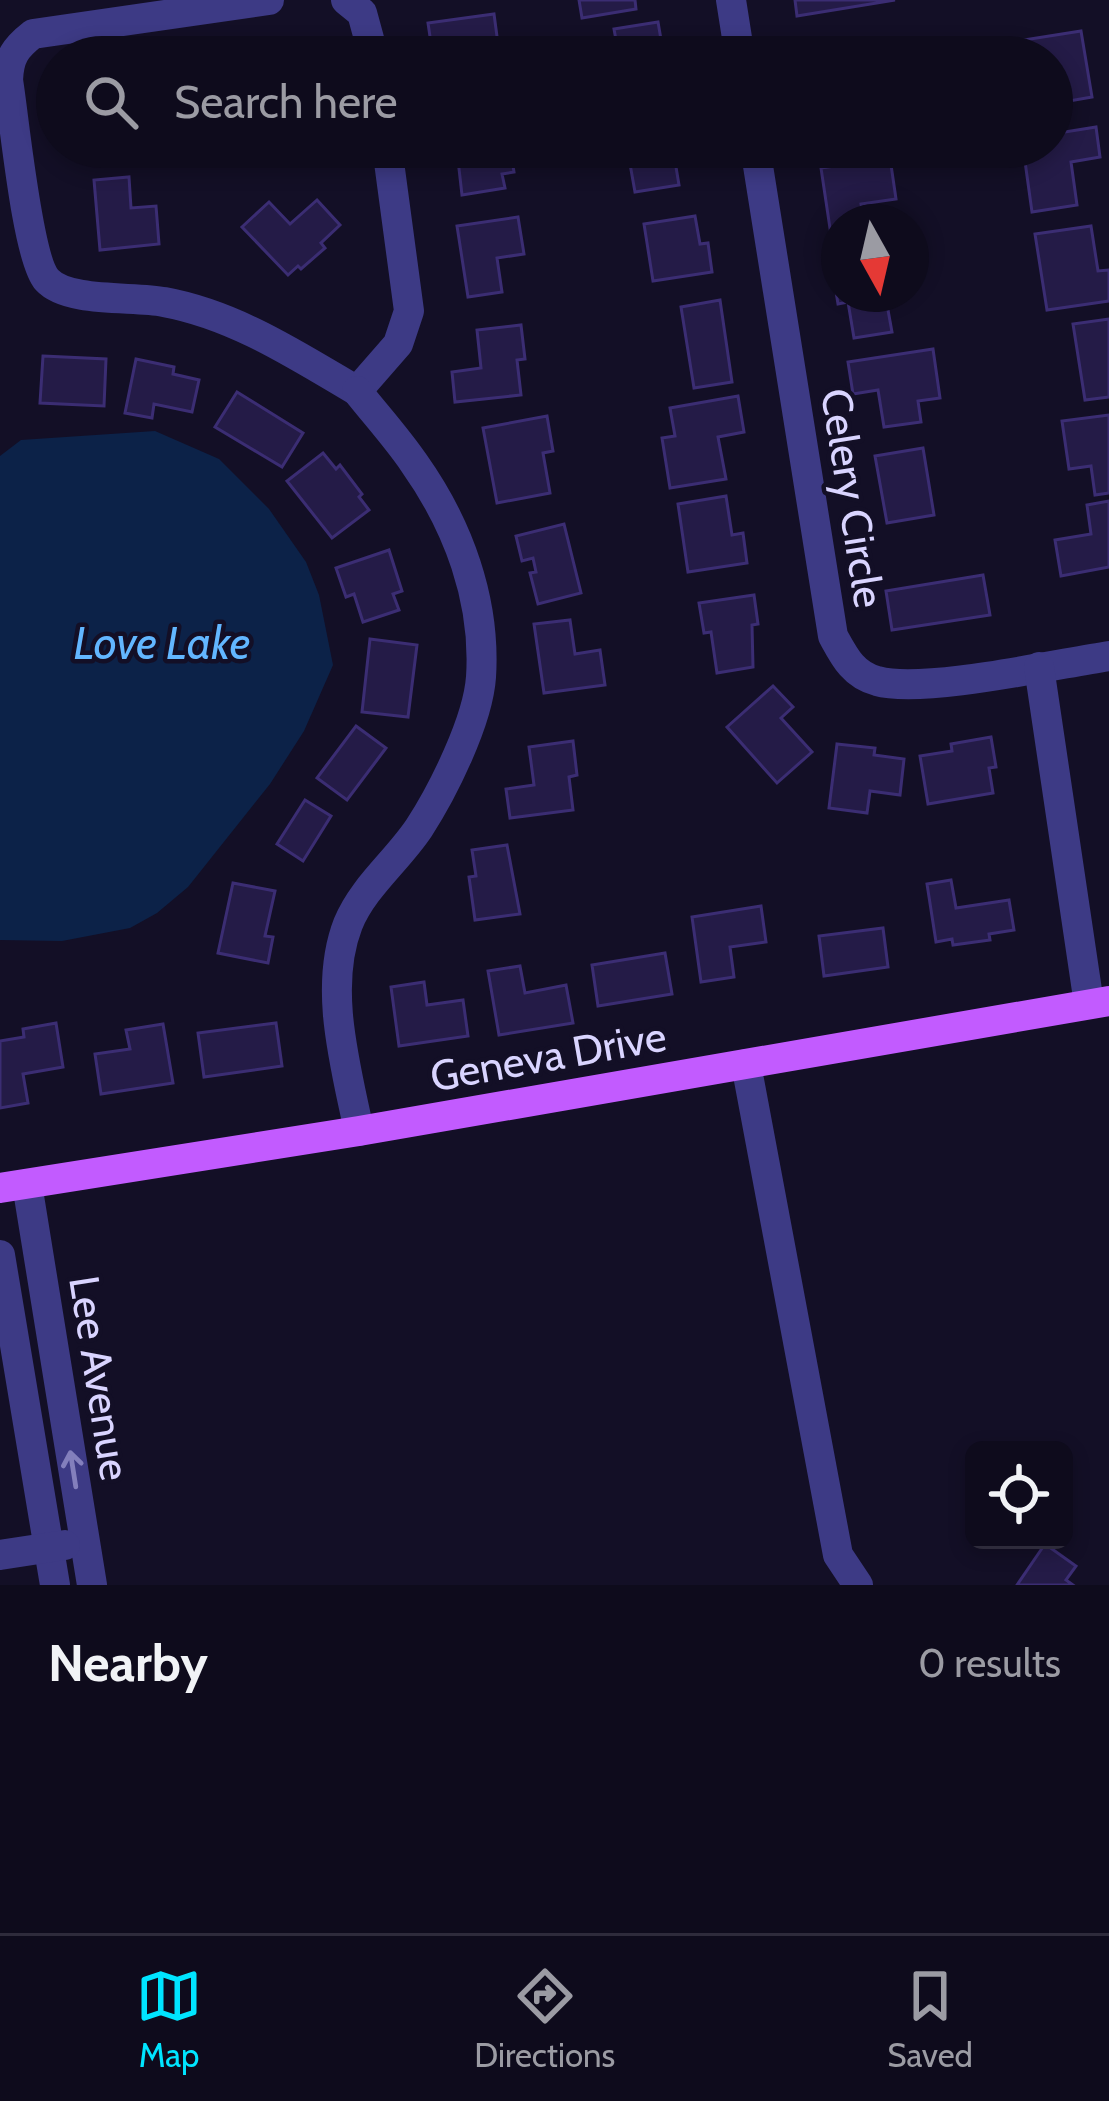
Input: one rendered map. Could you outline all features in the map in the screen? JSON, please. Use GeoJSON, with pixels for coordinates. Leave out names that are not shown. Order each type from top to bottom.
{"type":"FeatureCollection","features":[{"type":"Feature","properties":{"kind":"main road","name":"Geneva Drive"},"geometry":{"type":"LineString","coordinates":[[13,1186],[1099,1003]]}},
{"type":"Feature","properties":{"kind":"street"},"geometry":{"type":"LineString","coordinates":[[269,0],[32,34],[16,47],[8,62],[8,80],[34,247],[46,280],[63,290],[164,302],[228,320],[357,392],[416,464],[454,532],[472,577],[481,681],[461,745],[418,829],[374,882],[348,923],[338,969],[341,1045],[359,1131]]}},
{"type":"Feature","properties":{"kind":"street"},"geometry":{"type":"LineString","coordinates":[[346,0],[362,14],[368,36]]}},
{"type":"Feature","properties":{"kind":"street"},"geometry":{"type":"LineString","coordinates":[[731,0],[737,36]]}},
{"type":"Feature","properties":{"kind":"street"},"geometry":{"type":"LineString","coordinates":[[357,392],[398,344],[409,311],[390,168]]}},
{"type":"Feature","properties":{"kind":"street","name":"Celery Circle"},"geometry":{"type":"LineString","coordinates":[[757,168],[833,636],[849,666],[873,681],[907,685],[1109,656]]}},
{"type":"Feature","properties":{"kind":"street"},"geometry":{"type":"LineString","coordinates":[[1039,667],[1099,1003]]}},
{"type":"Feature","properties":{"kind":"street"},"geometry":{"type":"LineString","coordinates":[[746,1064],[838,1555],[858,1585]]}},
{"type":"Feature","properties":{"kind":"street","name":"Lee Avenue"},"geometry":{"type":"LineString","coordinates":[[13,1186],[92,1585]]}},
{"type":"Feature","properties":{"kind":"street","name":"Lee Avenue"},"geometry":{"type":"LineString","coordinates":[[0,1255],[55,1585]]}},
{"type":"Feature","properties":{"kind":"street"},"geometry":{"type":"LineString","coordinates":[[0,1555],[85,1542]]}},
{"type":"Feature","properties":{"kind":"water","name":"Love Lake"},"geometry":{"type":"Polygon","coordinates":[[[155,431],[219,459],[269,509],[306,562],[319,595],[333,665],[304,731],[270,784],[188,887],[157,913],[130,928],[62,941],[0,940],[0,456],[21,440],[155,431]]]}},
{"type":"Feature","properties":{"kind":"building"},"geometry":{"type":"Polygon","coordinates":[[[579,0],[635,0],[636,9],[582,18],[579,0]]]}},
{"type":"Feature","properties":{"kind":"building"},"geometry":{"type":"Polygon","coordinates":[[[795,0],[895,0],[797,16],[795,0]]]}},
{"type":"Feature","properties":{"kind":"building"},"geometry":{"type":"Polygon","coordinates":[[[494,14],[497,36],[430,36],[428,23],[494,14]]]}},
{"type":"Feature","properties":{"kind":"building"},"geometry":{"type":"Polygon","coordinates":[[[658,22],[660,36],[615,36],[614,29],[658,22]]]}},
{"type":"Feature","properties":{"kind":"building"},"geometry":{"type":"Polygon","coordinates":[[[1081,31],[1092,97],[1073,100],[1073,36],[1049,36],[1081,31]]]}},
{"type":"Feature","properties":{"kind":"building"},"geometry":{"type":"Polygon","coordinates":[[[1096,127],[1100,157],[1073,162],[1073,131],[1096,127]]]}},
{"type":"Feature","properties":{"kind":"building"},"geometry":{"type":"Polygon","coordinates":[[[459,168],[513,168],[514,172],[502,174],[505,188],[462,195],[459,168]]]}},
{"type":"Feature","properties":{"kind":"building"},"geometry":{"type":"Polygon","coordinates":[[[631,168],[676,168],[679,185],[635,192],[631,168]]]}},
{"type":"Feature","properties":{"kind":"building"},"geometry":{"type":"Polygon","coordinates":[[[821,168],[891,168],[896,199],[826,204],[821,168]]]}},
{"type":"Feature","properties":{"kind":"building"},"geometry":{"type":"Polygon","coordinates":[[[1026,168],[1072,168],[1077,205],[1032,212],[1026,168]]]}},
{"type":"Feature","properties":{"kind":"building"},"geometry":{"type":"Polygon","coordinates":[[[129,177],[131,208],[156,206],[159,244],[100,250],[94,180],[129,177]]]}},
{"type":"Feature","properties":{"kind":"building"},"geometry":{"type":"Polygon","coordinates":[[[317,200],[340,225],[321,243],[325,248],[288,275],[242,227],[269,202],[290,224],[317,200]]]}},
{"type":"Feature","properties":{"kind":"building"},"geometry":{"type":"Polygon","coordinates":[[[695,216],[700,244],[708,243],[712,272],[653,281],[644,224],[695,216]]]}},
{"type":"Feature","properties":{"kind":"building"},"geometry":{"type":"Polygon","coordinates":[[[518,217],[524,254],[497,258],[502,292],[468,297],[457,226],[518,217]]]}},
{"type":"Feature","properties":{"kind":"building"},"geometry":{"type":"Polygon","coordinates":[[[1091,226],[1098,271],[1109,270],[1109,301],[1047,310],[1035,234],[1091,226]]]}},
{"type":"Feature","properties":{"kind":"building"},"geometry":{"type":"Polygon","coordinates":[[[720,300],[732,382],[694,388],[681,307],[720,300]]]}},
{"type":"Feature","properties":{"kind":"building"},"geometry":{"type":"Polygon","coordinates":[[[850,312],[888,312],[892,332],[854,338],[850,312]]]}},
{"type":"Feature","properties":{"kind":"building"},"geometry":{"type":"Polygon","coordinates":[[[1109,319],[1109,397],[1085,400],[1073,324],[1109,319]]]}},
{"type":"Feature","properties":{"kind":"building"},"geometry":{"type":"Polygon","coordinates":[[[521,325],[525,359],[517,360],[521,395],[455,402],[452,372],[481,368],[477,330],[521,325]]]}},
{"type":"Feature","properties":{"kind":"building"},"geometry":{"type":"Polygon","coordinates":[[[933,349],[940,398],[918,401],[921,422],[884,427],[878,390],[853,394],[848,362],[933,349]]]}},
{"type":"Feature","properties":{"kind":"building"},"geometry":{"type":"Polygon","coordinates":[[[43,356],[106,359],[104,406],[40,403],[43,356]]]}},
{"type":"Feature","properties":{"kind":"building"},"geometry":{"type":"Polygon","coordinates":[[[136,359],[174,367],[173,374],[199,380],[192,412],[154,404],[152,418],[125,413],[136,359]]]}},
{"type":"Feature","properties":{"kind":"building"},"geometry":{"type":"Polygon","coordinates":[[[237,392],[303,433],[282,467],[215,427],[237,392]]]}},
{"type":"Feature","properties":{"kind":"building"},"geometry":{"type":"Polygon","coordinates":[[[738,396],[744,432],[718,437],[726,479],[670,488],[662,438],[675,436],[670,408],[738,396]]]}},
{"type":"Feature","properties":{"kind":"building"},"geometry":{"type":"Polygon","coordinates":[[[1109,415],[1109,493],[1095,495],[1091,466],[1069,469],[1062,421],[1109,415]]]}},
{"type":"Feature","properties":{"kind":"building"},"geometry":{"type":"Polygon","coordinates":[[[547,416],[553,451],[543,453],[550,493],[497,503],[483,428],[547,416]]]}},
{"type":"Feature","properties":{"kind":"building"},"geometry":{"type":"Polygon","coordinates":[[[923,448],[934,515],[887,523],[875,456],[923,448]]]}},
{"type":"Feature","properties":{"kind":"building"},"geometry":{"type":"Polygon","coordinates":[[[323,453],[336,469],[340,465],[369,510],[332,538],[287,481],[323,453]]]}},
{"type":"Feature","properties":{"kind":"building"},"geometry":{"type":"Polygon","coordinates":[[[726,496],[732,535],[743,533],[747,563],[688,572],[678,504],[726,496]]]}},
{"type":"Feature","properties":{"kind":"building"},"geometry":{"type":"Polygon","coordinates":[[[1109,501],[1109,567],[1061,576],[1055,540],[1091,534],[1087,505],[1109,501]]]}},
{"type":"Feature","properties":{"kind":"building"},"geometry":{"type":"Polygon","coordinates":[[[564,524],[581,593],[538,604],[530,573],[536,572],[533,558],[522,561],[516,536],[564,524]]]}},
{"type":"Feature","properties":{"kind":"building"},"geometry":{"type":"Polygon","coordinates":[[[389,550],[402,591],[393,594],[399,610],[363,622],[354,594],[346,597],[336,568],[389,550]]]}},
{"type":"Feature","properties":{"kind":"building"},"geometry":{"type":"Polygon","coordinates":[[[983,575],[990,615],[892,630],[886,591],[983,575]]]}},
{"type":"Feature","properties":{"kind":"building"},"geometry":{"type":"Polygon","coordinates":[[[754,595],[758,624],[752,625],[753,667],[717,673],[711,632],[704,633],[699,603],[754,595]]]}},
{"type":"Feature","properties":{"kind":"building"},"geometry":{"type":"Polygon","coordinates":[[[570,620],[575,654],[600,650],[605,685],[544,693],[534,624],[570,620]]]}},
{"type":"Feature","properties":{"kind":"building"},"geometry":{"type":"Polygon","coordinates":[[[370,639],[417,645],[408,717],[362,712],[370,639]]]}},
{"type":"Feature","properties":{"kind":"building"},"geometry":{"type":"Polygon","coordinates":[[[773,686],[793,707],[781,718],[812,752],[777,783],[727,727],[773,686]]]}},
{"type":"Feature","properties":{"kind":"building"},"geometry":{"type":"Polygon","coordinates":[[[356,726],[386,748],[347,800],[317,778],[356,726]]]}},
{"type":"Feature","properties":{"kind":"building"},"geometry":{"type":"Polygon","coordinates":[[[991,737],[996,767],[989,768],[993,793],[928,804],[920,756],[991,737]]]}},
{"type":"Feature","properties":{"kind":"building"},"geometry":{"type":"Polygon","coordinates":[[[573,741],[577,775],[569,777],[573,810],[510,818],[506,789],[534,785],[529,747],[573,741]]]}},
{"type":"Feature","properties":{"kind":"building"},"geometry":{"type":"Polygon","coordinates":[[[837,744],[875,748],[874,755],[904,759],[900,795],[870,791],[867,813],[829,808],[837,744]]]}},
{"type":"Feature","properties":{"kind":"building"},"geometry":{"type":"Polygon","coordinates":[[[305,800],[331,816],[303,861],[277,844],[305,800]]]}},
{"type":"Feature","properties":{"kind":"building"},"geometry":{"type":"Polygon","coordinates":[[[507,845],[520,914],[475,920],[469,877],[476,876],[472,850],[507,845]]]}},
{"type":"Feature","properties":{"kind":"building"},"geometry":{"type":"Polygon","coordinates":[[[951,880],[956,908],[1009,900],[1014,930],[989,934],[990,940],[953,945],[952,939],[936,942],[927,884],[951,880]]]}},
{"type":"Feature","properties":{"kind":"building"},"geometry":{"type":"Polygon","coordinates":[[[233,883],[275,891],[265,936],[273,937],[268,963],[218,953],[233,883]]]}},
{"type":"Feature","properties":{"kind":"building"},"geometry":{"type":"Polygon","coordinates":[[[761,906],[766,942],[730,947],[734,977],[701,982],[692,917],[761,906]]]}},
{"type":"Feature","properties":{"kind":"building"},"geometry":{"type":"Polygon","coordinates":[[[883,928],[888,967],[824,976],[819,936],[883,928]]]}},
{"type":"Feature","properties":{"kind":"building"},"geometry":{"type":"Polygon","coordinates":[[[665,953],[672,994],[598,1006],[592,965],[665,953]]]}},
{"type":"Feature","properties":{"kind":"building"},"geometry":{"type":"Polygon","coordinates":[[[520,966],[525,993],[566,985],[573,1023],[499,1035],[488,971],[520,966]]]}},
{"type":"Feature","properties":{"kind":"building"},"geometry":{"type":"Polygon","coordinates":[[[424,982],[427,1005],[463,1000],[468,1036],[399,1046],[391,987],[424,982]]]}},
{"type":"Feature","properties":{"kind":"building"},"geometry":{"type":"Polygon","coordinates":[[[56,1023],[63,1067],[23,1074],[28,1103],[0,1108],[0,1041],[24,1037],[23,1029],[56,1023]]]}},
{"type":"Feature","properties":{"kind":"building"},"geometry":{"type":"Polygon","coordinates":[[[276,1023],[282,1066],[204,1077],[198,1033],[276,1023]]]}},
{"type":"Feature","properties":{"kind":"building"},"geometry":{"type":"Polygon","coordinates":[[[163,1024],[173,1083],[101,1094],[95,1054],[130,1049],[126,1030],[163,1024]]]}},
{"type":"Feature","properties":{"kind":"building"},"geometry":{"type":"Polygon","coordinates":[[[1042,1549],[1052,1549],[1076,1566],[1066,1580],[1073,1585],[1017,1585],[1042,1549]]]}}]}
